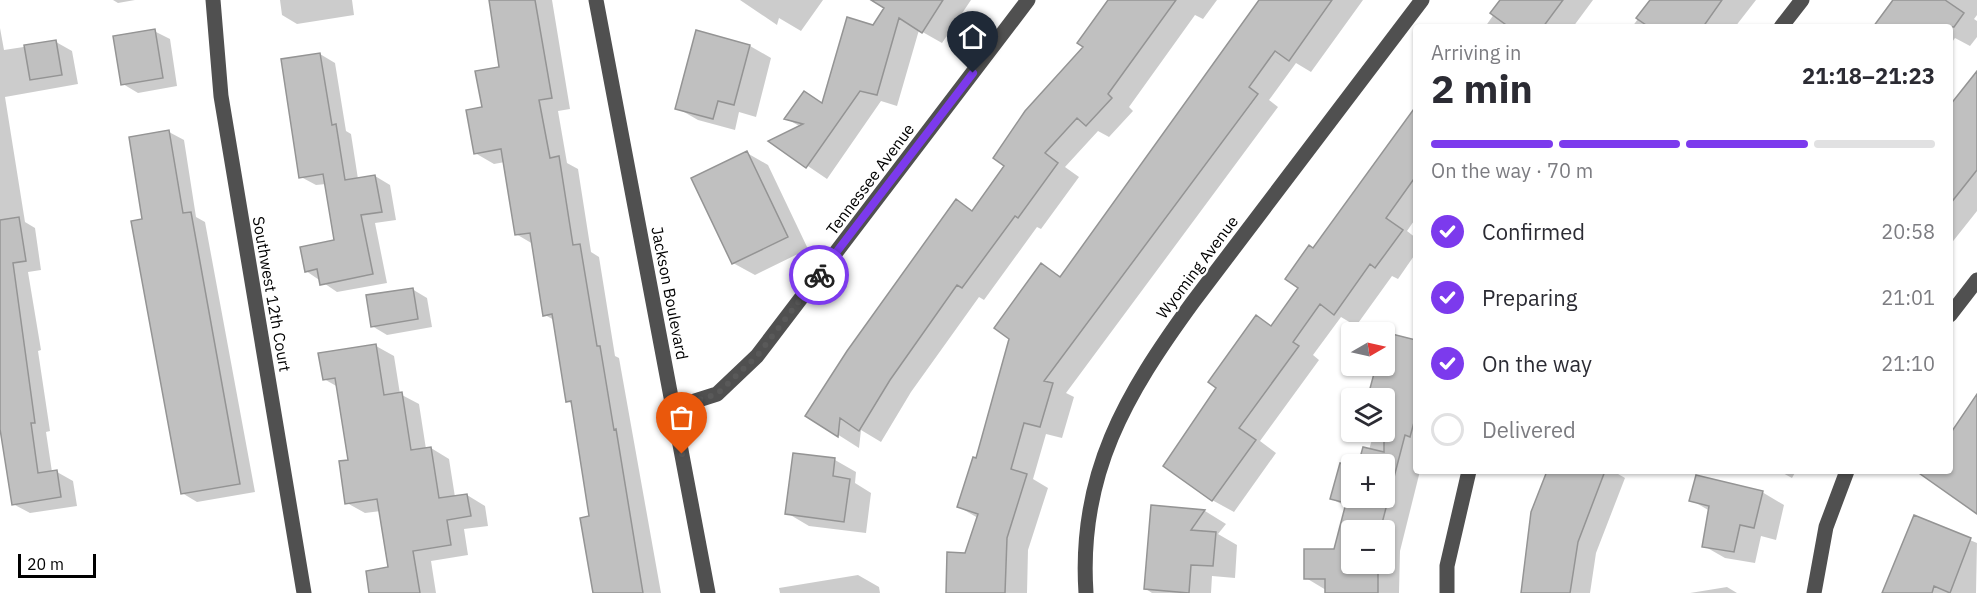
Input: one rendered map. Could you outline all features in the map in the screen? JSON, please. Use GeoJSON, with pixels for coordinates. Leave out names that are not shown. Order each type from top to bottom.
{"type":"FeatureCollection","features":[{"type":"Feature","properties":{"kind":"street","name":"Southwest 12th Court"},"geometry":{"type":"LineString","coordinates":[[213,0],[221,96],[304,593]]}},
{"type":"Feature","properties":{"kind":"street","name":"Jackson Boulevard"},"geometry":{"type":"LineString","coordinates":[[596,0],[708,593]]}},
{"type":"Feature","properties":{"kind":"street","name":"Tennessee Avenue"},"geometry":{"type":"LineString","coordinates":[[673,408],[717,394],[757,356],[1028,0]]}},
{"type":"Feature","properties":{"kind":"street","name":"Wyoming Avenue"},"geometry":{"type":"LineString","coordinates":[[1086,593],[1087,526],[1099,469],[1122,411],[1157,352],[1193,302],[1422,0]]}},
{"type":"Feature","properties":{"kind":"street"},"geometry":{"type":"LineString","coordinates":[[1783,24],[1802,0]]}},
{"type":"Feature","properties":{"kind":"street"},"geometry":{"type":"LineString","coordinates":[[1953,311],[1977,280]]}},
{"type":"Feature","properties":{"kind":"street"},"geometry":{"type":"LineString","coordinates":[[1447,593],[1447,566],[1468,474]]}},
{"type":"Feature","properties":{"kind":"street"},"geometry":{"type":"LineString","coordinates":[[1814,593],[1826,527],[1846,474]]}},
{"type":"Feature","properties":{"kind":"building"},"geometry":{"type":"Polygon","coordinates":[[[489,0],[535,0],[552,98],[539,100],[550,158],[559,156],[573,245],[580,244],[597,346],[600,346],[614,430],[616,429],[643,593],[593,593],[580,518],[589,516],[571,401],[566,402],[552,314],[543,316],[530,233],[515,235],[501,149],[474,154],[466,110],[482,107],[475,71],[499,67],[489,0]]]}},
{"type":"Feature","properties":{"kind":"building"},"geometry":{"type":"Polygon","coordinates":[[[871,0],[943,0],[922,33],[899,18],[877,95],[860,91],[806,168],[768,141],[803,124],[784,119],[804,91],[822,103],[847,17],[873,25],[884,8],[871,0]]]}},
{"type":"Feature","properties":{"kind":"building"},"geometry":{"type":"Polygon","coordinates":[[[1108,0],[1176,0],[1108,94],[1112,98],[1086,126],[1077,118],[1045,153],[1058,163],[1018,218],[1015,216],[962,288],[957,285],[890,380],[859,431],[840,418],[838,437],[805,416],[847,351],[956,199],[972,211],[1004,166],[993,158],[1025,111],[1083,47],[1077,43],[1108,0]]]}},
{"type":"Feature","properties":{"kind":"building"},"geometry":{"type":"Polygon","coordinates":[[[1259,0],[1332,0],[1289,61],[1275,51],[1249,87],[1258,94],[1044,381],[1053,383],[1040,427],[1024,423],[1011,469],[1027,474],[1007,538],[1005,593],[946,593],[947,552],[965,553],[978,514],[957,507],[973,457],[976,458],[1009,339],[994,328],[1041,263],[1060,277],[1259,0]]]}},
{"type":"Feature","properties":{"kind":"building"},"geometry":{"type":"Polygon","coordinates":[[[1500,0],[1563,0],[1545,24],[1505,24],[1490,13],[1500,0]]]}},
{"type":"Feature","properties":{"kind":"building"},"geometry":{"type":"Polygon","coordinates":[[[1650,0],[1722,0],[1705,24],[1645,24],[1636,18],[1650,0]]]}},
{"type":"Feature","properties":{"kind":"building"},"geometry":{"type":"Polygon","coordinates":[[[1893,0],[1945,0],[1964,13],[1954,27],[1953,24],[1875,24],[1893,0]]]}},
{"type":"Feature","properties":{"kind":"building"},"geometry":{"type":"Polygon","coordinates":[[[155,29],[163,78],[121,85],[113,36],[155,29]]]}},
{"type":"Feature","properties":{"kind":"building"},"geometry":{"type":"Polygon","coordinates":[[[696,30],[750,45],[734,105],[718,101],[713,119],[675,109],[696,30]]]}},
{"type":"Feature","properties":{"kind":"building"},"geometry":{"type":"Polygon","coordinates":[[[56,40],[62,75],[30,80],[24,45],[56,40]]]}},
{"type":"Feature","properties":{"kind":"building"},"geometry":{"type":"Polygon","coordinates":[[[320,53],[332,125],[336,124],[345,180],[375,175],[382,212],[361,215],[373,274],[320,285],[317,269],[305,272],[300,247],[334,240],[323,174],[299,178],[281,59],[320,53]]]}},
{"type":"Feature","properties":{"kind":"building"},"geometry":{"type":"Polygon","coordinates":[[[1977,71],[1977,170],[1953,200],[1953,101],[1977,71]]]}},
{"type":"Feature","properties":{"kind":"building"},"geometry":{"type":"Polygon","coordinates":[[[1413,110],[1413,180],[1386,218],[1403,230],[1375,268],[1370,264],[1334,315],[1320,304],[1293,342],[1299,346],[1239,428],[1256,440],[1212,501],[1163,466],[1216,388],[1208,382],[1256,315],[1271,326],[1298,288],[1285,279],[1309,245],[1313,248],[1413,110]]]}},
{"type":"Feature","properties":{"kind":"building"},"geometry":{"type":"Polygon","coordinates":[[[169,130],[183,213],[191,212],[240,484],[181,494],[131,221],[142,219],[129,137],[169,130]]]}},
{"type":"Feature","properties":{"kind":"building"},"geometry":{"type":"Polygon","coordinates":[[[747,151],[788,237],[732,264],[691,178],[747,151]]]}},
{"type":"Feature","properties":{"kind":"building"},"geometry":{"type":"Polygon","coordinates":[[[19,217],[26,261],[13,263],[35,423],[31,423],[38,473],[57,470],[61,497],[12,505],[0,429],[0,220],[19,217]]]}},
{"type":"Feature","properties":{"kind":"building"},"geometry":{"type":"Polygon","coordinates":[[[413,288],[418,319],[371,327],[366,295],[413,288]]]}},
{"type":"Feature","properties":{"kind":"building"},"geometry":{"type":"Polygon","coordinates":[[[1395,335],[1413,339],[1413,426],[1410,437],[1405,435],[1395,473],[1395,454],[1361,454],[1363,447],[1384,452],[1384,442],[1395,442],[1395,388],[1370,388],[1373,376],[1395,376],[1395,335]]]}},
{"type":"Feature","properties":{"kind":"building"},"geometry":{"type":"Polygon","coordinates":[[[376,344],[384,395],[402,392],[411,450],[431,447],[439,498],[467,494],[471,516],[447,520],[451,545],[413,551],[420,593],[369,593],[366,571],[388,567],[377,499],[345,504],[339,461],[348,460],[335,378],[323,380],[318,353],[376,344]]]}},
{"type":"Feature","properties":{"kind":"building"},"geometry":{"type":"Polygon","coordinates":[[[1977,394],[1977,514],[1920,474],[1953,474],[1953,430],[1977,394]]]}},
{"type":"Feature","properties":{"kind":"building"},"geometry":{"type":"Polygon","coordinates":[[[793,453],[835,458],[833,476],[850,479],[844,522],[785,514],[793,453]]]}},
{"type":"Feature","properties":{"kind":"building"},"geometry":{"type":"Polygon","coordinates":[[[1341,463],[1341,502],[1330,499],[1341,463]]]}},
{"type":"Feature","properties":{"kind":"building"},"geometry":{"type":"Polygon","coordinates":[[[1546,474],[1604,474],[1578,542],[1570,593],[1521,593],[1531,512],[1546,474]]]}},
{"type":"Feature","properties":{"kind":"building"},"geometry":{"type":"Polygon","coordinates":[[[1696,475],[1763,491],[1754,528],[1740,525],[1734,552],[1702,547],[1709,506],[1689,501],[1696,475]]]}},
{"type":"Feature","properties":{"kind":"building"},"geometry":{"type":"Polygon","coordinates":[[[1151,505],[1205,510],[1191,530],[1216,532],[1213,566],[1191,565],[1189,593],[1144,589],[1151,505]]]}},
{"type":"Feature","properties":{"kind":"building"},"geometry":{"type":"Polygon","coordinates":[[[1345,508],[1386,508],[1383,520],[1342,520],[1345,508]]]}},
{"type":"Feature","properties":{"kind":"building"},"geometry":{"type":"Polygon","coordinates":[[[1914,515],[1971,538],[1950,593],[1934,586],[1932,593],[1882,593],[1914,515]]]}},
{"type":"Feature","properties":{"kind":"building"},"geometry":{"type":"Polygon","coordinates":[[[1341,522],[1341,574],[1378,574],[1378,593],[1325,593],[1325,579],[1304,579],[1304,549],[1334,549],[1341,522]]]}},
{"type":"Feature","properties":{"kind":"way so far"},"geometry":{"type":"LineString","coordinates":[[682,454],[673,408],[717,394],[757,356],[819,275]]}},
{"type":"Feature","properties":{"kind":"route"},"geometry":{"type":"LineString","coordinates":[[819,275],[973,73]]}}]}
